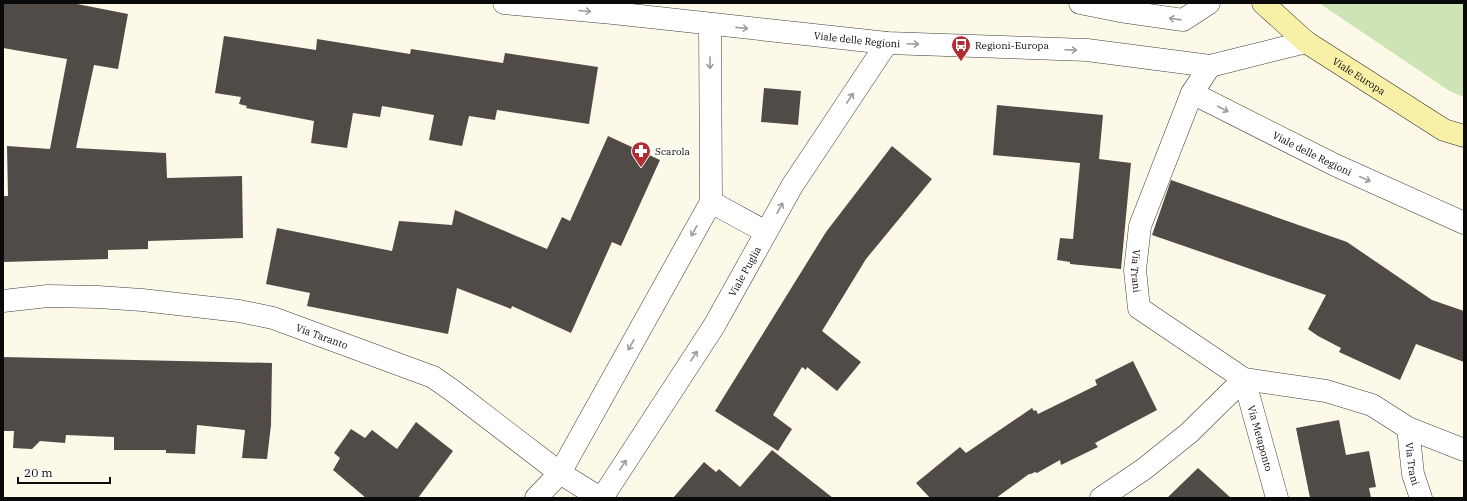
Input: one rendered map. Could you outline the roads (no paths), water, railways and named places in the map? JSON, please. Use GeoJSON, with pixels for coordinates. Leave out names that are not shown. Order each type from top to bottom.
{"type":"FeatureCollection","features":[{"type":"Feature","properties":{"kind":"main road","name":"Viale Europa"},"geometry":{"type":"LineString","coordinates":[[1263,3],[1306,42],[1444,130],[1464,136]]}},
{"type":"Feature","properties":{"kind":"street","name":"Viale delle Regioni"},"geometry":{"type":"LineString","coordinates":[[504,3],[612,8],[710,24],[887,43],[1087,50],[1210,66],[1306,42]]}},
{"type":"Feature","properties":{"kind":"street"},"geometry":{"type":"LineString","coordinates":[[1080,3],[1120,11],[1183,20],[1209,3]]}},
{"type":"Feature","properties":{"kind":"street"},"geometry":{"type":"LineString","coordinates":[[536,498],[560,473],[711,202],[710,24]]}},
{"type":"Feature","properties":{"kind":"street","name":"Viale Puglia"},"geometry":{"type":"LineString","coordinates":[[601,498],[714,326],[792,186],[887,43]]}},
{"type":"Feature","properties":{"kind":"street"},"geometry":{"type":"LineString","coordinates":[[1192,93],[1210,66]]}},
{"type":"Feature","properties":{"kind":"street","name":"Viale delle Regioni"},"geometry":{"type":"LineString","coordinates":[[1192,93],[1334,166],[1464,223]]}},
{"type":"Feature","properties":{"kind":"street","name":"Via Trani"},"geometry":{"type":"LineString","coordinates":[[1192,93],[1140,226],[1135,270],[1139,308],[1244,379],[1326,391],[1372,405],[1408,428],[1464,450]]}},
{"type":"Feature","properties":{"kind":"street"},"geometry":{"type":"LineString","coordinates":[[711,202],[766,232]]}},
{"type":"Feature","properties":{"kind":"street","name":"Via Taranto"},"geometry":{"type":"LineString","coordinates":[[3,301],[48,296],[98,297],[142,300],[239,311],[273,318],[433,377],[453,390],[560,473],[601,498]]}},
{"type":"Feature","properties":{"kind":"street"},"geometry":{"type":"LineString","coordinates":[[1101,498],[1144,469],[1189,433],[1244,379]]}},
{"type":"Feature","properties":{"kind":"street","name":"Via Metaponto"},"geometry":{"type":"LineString","coordinates":[[1244,379],[1277,498]]}},
{"type":"Feature","properties":{"kind":"street","name":"Via Trani"},"geometry":{"type":"LineString","coordinates":[[1408,428],[1413,474],[1421,498]]}},
{"type":"Feature","properties":{"kind":"place","name":"Regioni-Europa"},"geometry":{"type":"Point","coordinates":[961,62]}},
{"type":"Feature","properties":{"kind":"place","name":"Scarola"},"geometry":{"type":"Point","coordinates":[641,168]}}]}
